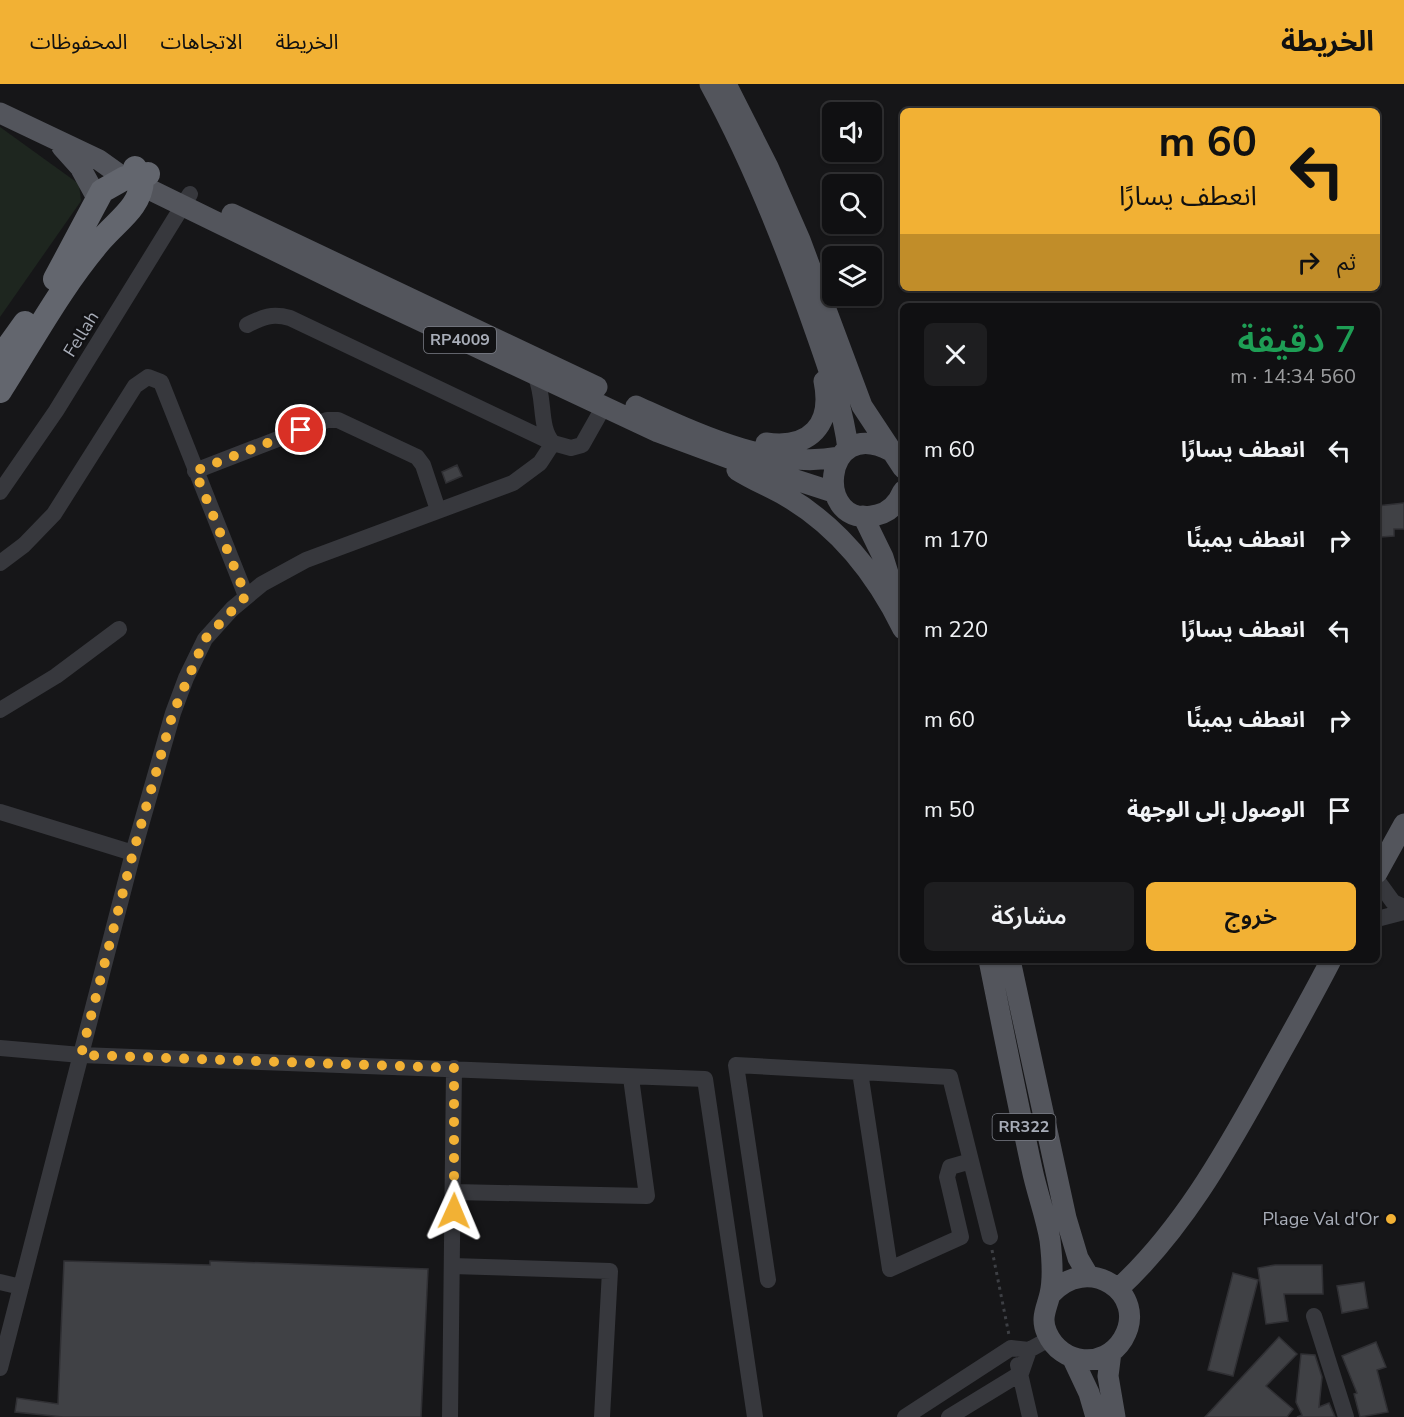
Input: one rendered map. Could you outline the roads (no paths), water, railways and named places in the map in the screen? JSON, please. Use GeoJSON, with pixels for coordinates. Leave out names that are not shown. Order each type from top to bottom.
{"type":"FeatureCollection","features":[{"type":"Feature","properties":{"kind":"highway"},"geometry":{"type":"LineString","coordinates":[[0,358],[59,273],[97,198],[109,186],[141,179],[139,197],[130,210],[100,241],[74,276],[0,391]]}},
{"type":"Feature","properties":{"kind":"main road"},"geometry":{"type":"LineString","coordinates":[[710,84],[768,208],[813,324],[839,402],[843,453],[832,474],[833,492],[845,508],[863,516],[889,510],[900,503]]}},
{"type":"Feature","properties":{"kind":"main road"},"geometry":{"type":"LineString","coordinates":[[726,84],[788,212],[862,406],[900,464]]}},
{"type":"Feature","properties":{"kind":"main road","name":"RP4009"},"geometry":{"type":"LineString","coordinates":[[0,114],[635,405],[710,444],[833,492]]}},
{"type":"Feature","properties":{"kind":"main road"},"geometry":{"type":"LineString","coordinates":[[42,133],[69,154],[85,175],[97,198]]}},
{"type":"Feature","properties":{"kind":"main road","name":"RP4009"},"geometry":{"type":"LineString","coordinates":[[187,200],[535,375],[658,432],[784,458],[824,460],[843,453]]}},
{"type":"Feature","properties":{"kind":"main road"},"geometry":{"type":"LineString","coordinates":[[710,444],[784,445],[802,440],[816,430],[823,419],[827,395],[813,324]]}},
{"type":"Feature","properties":{"kind":"main road"},"geometry":{"type":"LineString","coordinates":[[843,453],[870,443],[891,451]]}},
{"type":"Feature","properties":{"kind":"main road"},"geometry":{"type":"LineString","coordinates":[[710,444],[747,476],[786,496],[813,514],[839,536],[880,588],[900,624]]}},
{"type":"Feature","properties":{"kind":"main road"},"geometry":{"type":"LineString","coordinates":[[863,516],[884,557],[900,610]]}},
{"type":"Feature","properties":{"kind":"main road"},"geometry":{"type":"LineString","coordinates":[[1380,868],[1404,824]]}},
{"type":"Feature","properties":{"kind":"main road","name":"RR322"},"geometry":{"type":"LineString","coordinates":[[990,963],[1049,1239],[1052,1260],[1050,1295],[1043,1316],[1049,1339]]}},
{"type":"Feature","properties":{"kind":"main road","name":"RR322"},"geometry":{"type":"LineString","coordinates":[[1011,963],[1066,1218],[1078,1258],[1088,1275]]}},
{"type":"Feature","properties":{"kind":"main road"},"geometry":{"type":"LineString","coordinates":[[1118,1289],[1136,1272],[1178,1222],[1229,1147],[1329,963]]}},
{"type":"Feature","properties":{"kind":"main road"},"geometry":{"type":"LineString","coordinates":[[1050,1295],[1066,1280],[1088,1275],[1109,1282],[1118,1289],[1127,1307],[1128,1327],[1124,1337],[1111,1352],[1092,1360],[1072,1359]]}},
{"type":"Feature","properties":{"kind":"main road"},"geometry":{"type":"LineString","coordinates":[[1049,1339],[1055,1347],[1072,1359],[1089,1393],[1096,1417]]}},
{"type":"Feature","properties":{"kind":"main road"},"geometry":{"type":"LineString","coordinates":[[1111,1352],[1108,1376],[1115,1417]]}},
{"type":"Feature","properties":{"kind":"street","name":"Fellah"},"geometry":{"type":"LineString","coordinates":[[0,492],[56,411],[187,200]]}},
{"type":"Feature","properties":{"kind":"street"},"geometry":{"type":"LineString","coordinates":[[247,325],[265,316],[277,314],[290,318],[553,443],[571,448],[582,445],[604,406]]}},
{"type":"Feature","properties":{"kind":"street"},"geometry":{"type":"LineString","coordinates":[[535,375],[543,396],[544,426],[553,443]]}},
{"type":"Feature","properties":{"kind":"street"},"geometry":{"type":"LineString","coordinates":[[0,563],[24,545],[54,514],[135,386],[148,377],[161,382],[246,596]]}},
{"type":"Feature","properties":{"kind":"street"},"geometry":{"type":"LineString","coordinates":[[195,471],[332,419],[417,456],[423,465],[438,510]]}},
{"type":"Feature","properties":{"kind":"street"},"geometry":{"type":"LineString","coordinates":[[0,1368],[133,853],[173,713],[186,678],[205,639],[246,596],[276,575],[306,560],[523,478],[540,463],[553,443]]}},
{"type":"Feature","properties":{"kind":"street"},"geometry":{"type":"LineString","coordinates":[[0,710],[56,676],[119,629]]}},
{"type":"Feature","properties":{"kind":"street"},"geometry":{"type":"LineString","coordinates":[[0,812],[133,853]]}},
{"type":"Feature","properties":{"kind":"street"},"geometry":{"type":"LineString","coordinates":[[1380,884],[1393,902],[1404,907]]}},
{"type":"Feature","properties":{"kind":"street"},"geometry":{"type":"LineString","coordinates":[[1380,918],[1404,912]]}},
{"type":"Feature","properties":{"kind":"street"},"geometry":{"type":"LineString","coordinates":[[0,1048],[81,1055],[454,1068],[631,1078],[705,1079],[755,1417]]}},
{"type":"Feature","properties":{"kind":"street"},"geometry":{"type":"LineString","coordinates":[[768,1280],[736,1065],[950,1077],[990,1237]]}},
{"type":"Feature","properties":{"kind":"street"},"geometry":{"type":"LineString","coordinates":[[450,1417],[454,1068]]}},
{"type":"Feature","properties":{"kind":"street"},"geometry":{"type":"LineString","coordinates":[[860,1072],[890,1269],[961,1237],[948,1171],[955,1165],[971,1161]]}},
{"type":"Feature","properties":{"kind":"street"},"geometry":{"type":"LineString","coordinates":[[454,1192],[647,1196],[631,1078]]}},
{"type":"Feature","properties":{"kind":"street"},"geometry":{"type":"LineString","coordinates":[[452,1266],[610,1271],[602,1417]]}},
{"type":"Feature","properties":{"kind":"street"},"geometry":{"type":"LineString","coordinates":[[0,1282],[21,1287]]}},
{"type":"Feature","properties":{"kind":"street"},"geometry":{"type":"LineString","coordinates":[[1314,1316],[1346,1417]]}},
{"type":"Feature","properties":{"kind":"street"},"geometry":{"type":"LineString","coordinates":[[905,1417],[1011,1348],[1029,1350],[1049,1339]]}},
{"type":"Feature","properties":{"kind":"street"},"geometry":{"type":"LineString","coordinates":[[1011,1348],[1020,1373],[1030,1417]]}},
{"type":"Feature","properties":{"kind":"street"},"geometry":{"type":"LineString","coordinates":[[949,1417],[1020,1373],[1029,1350]]}},
{"type":"Feature","properties":{"kind":"place","name":"Plage Val d'Or"},"geometry":{"type":"Point","coordinates":[1391,1219]}}]}
